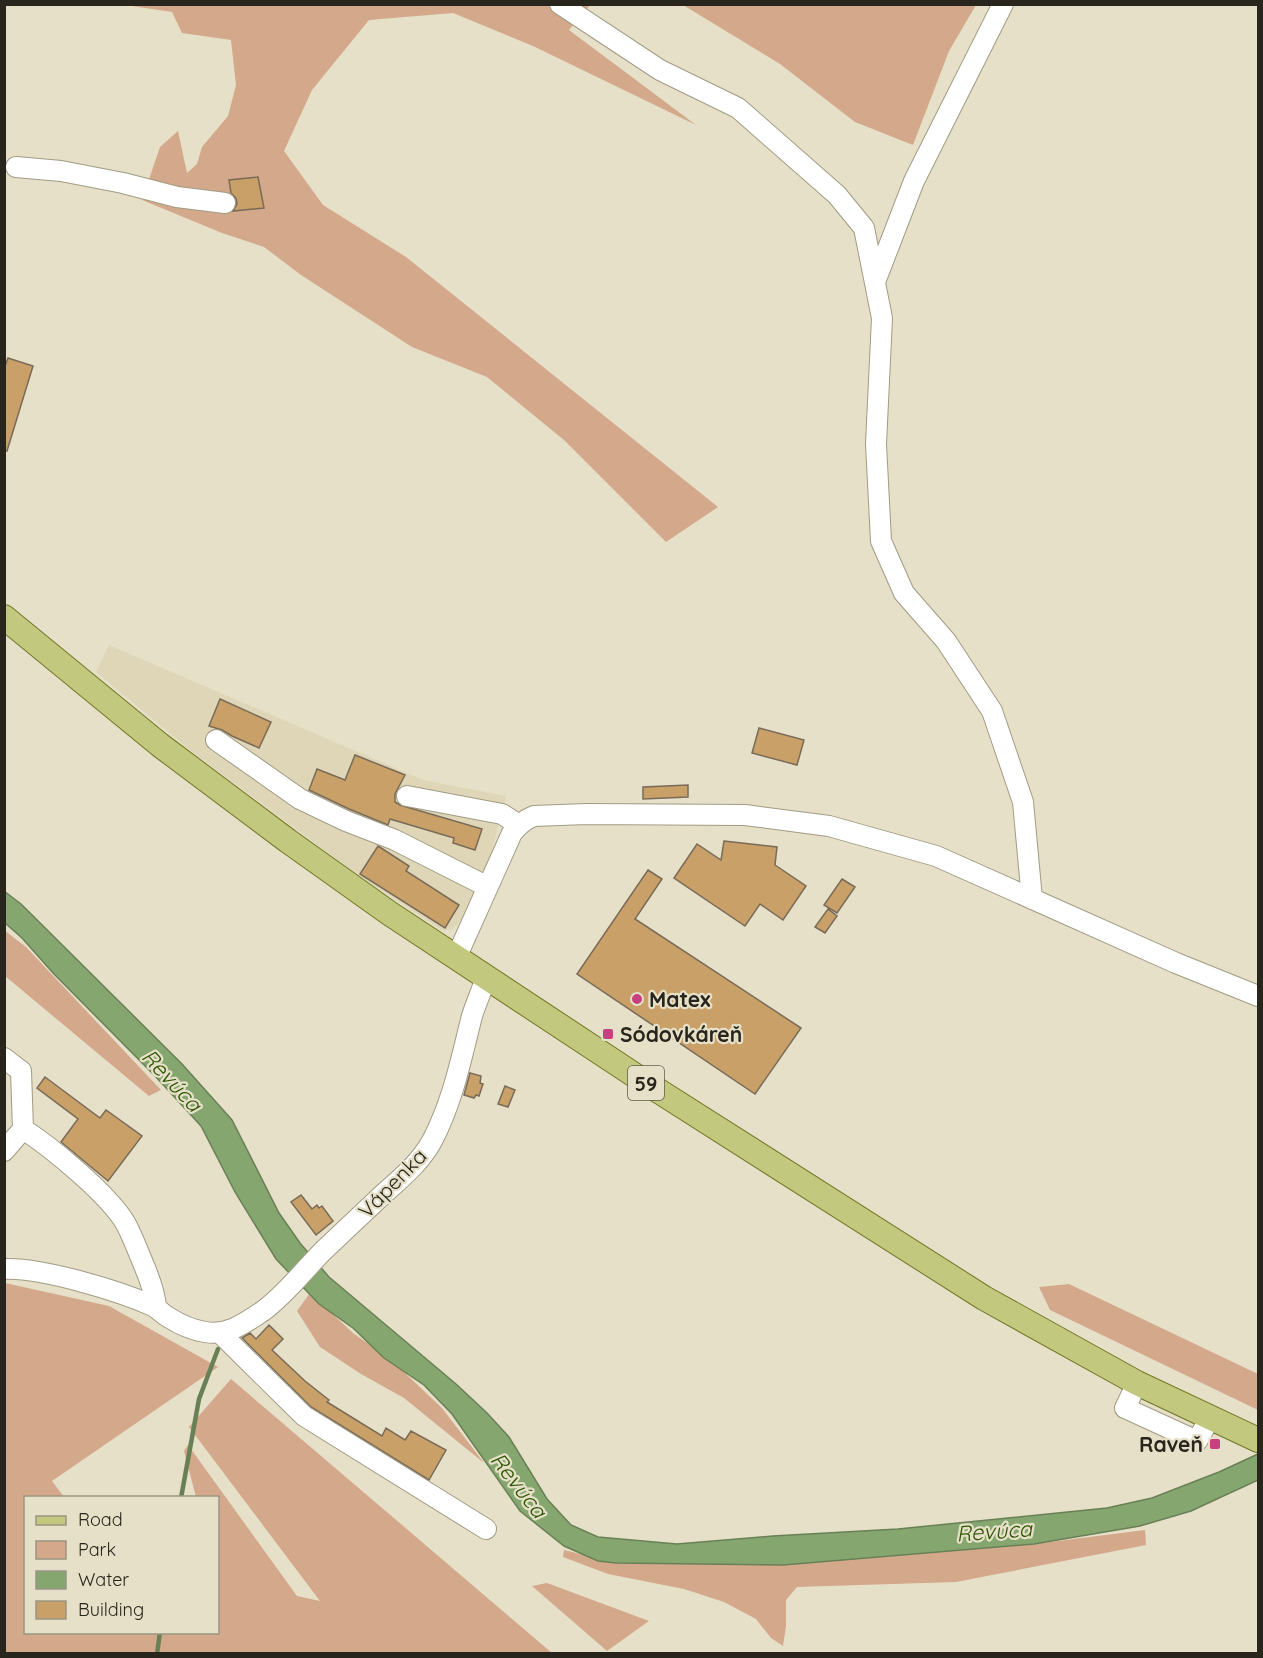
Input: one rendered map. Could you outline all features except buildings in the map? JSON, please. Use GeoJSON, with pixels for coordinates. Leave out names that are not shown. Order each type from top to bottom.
{"type":"FeatureCollection","features":[{"type":"Feature","properties":{"kind":"main road","name":"59"},"geometry":{"type":"LineString","coordinates":[[4,617],[160,745],[224,794],[363,895],[486,978],[948,1277],[1035,1328],[1137,1383],[1258,1440]]}},
{"type":"Feature","properties":{"kind":"street"},"geometry":{"type":"LineString","coordinates":[[560,4],[660,70],[738,108],[837,195],[864,228],[882,318],[876,444],[880,541],[904,593],[946,641],[992,711],[1023,802],[1032,899]]}},
{"type":"Feature","properties":{"kind":"street"},"geometry":{"type":"LineString","coordinates":[[875,282],[914,181],[1003,4]]}},
{"type":"Feature","properties":{"kind":"street"},"geometry":{"type":"LineString","coordinates":[[16,167],[61,171],[123,183],[177,197],[225,203]]}},
{"type":"Feature","properties":{"kind":"street"},"geometry":{"type":"LineString","coordinates":[[216,740],[300,799],[346,821],[395,840],[488,887]]}},
{"type":"Feature","properties":{"kind":"street"},"geometry":{"type":"LineString","coordinates":[[407,796],[502,814],[519,825]]}},
{"type":"Feature","properties":{"kind":"street"},"geometry":{"type":"LineString","coordinates":[[456,958],[497,864],[519,825],[534,816],[745,815],[829,826],[936,856],[1176,963],[1258,996]]}},
{"type":"Feature","properties":{"kind":"street","name":"Vápenka"},"geometry":{"type":"LineString","coordinates":[[221,1334],[238,1327],[265,1309],[418,1161],[431,1142],[450,1102],[463,1060],[473,1014],[486,978]]}},
{"type":"Feature","properties":{"kind":"street"},"geometry":{"type":"LineString","coordinates":[[4,1058],[21,1071],[23,1129],[4,1151]]}},
{"type":"Feature","properties":{"kind":"street"},"geometry":{"type":"LineString","coordinates":[[23,1129],[38,1138],[105,1197],[126,1224],[156,1297],[156,1307]]}},
{"type":"Feature","properties":{"kind":"street"},"geometry":{"type":"LineString","coordinates":[[4,1269],[71,1279],[156,1307],[166,1316],[185,1326],[221,1334],[304,1416],[486,1529]]}},
{"type":"Feature","properties":{"kind":"shaded area"},"geometry":{"type":"Polygon","coordinates":[[[109,645],[423,780],[506,796],[491,854],[460,922],[451,930],[442,930],[359,876],[191,751],[96,672],[109,645]]]}},
{"type":"Feature","properties":{"kind":"green space"},"geometry":{"type":"Polygon","coordinates":[[[125,5],[590,5],[569,30],[696,125],[533,46],[453,13],[369,20],[312,90],[284,151],[323,205],[406,257],[718,507],[666,542],[564,440],[487,377],[412,347],[301,275],[264,247],[222,233],[142,200],[160,147],[178,131],[187,173],[197,164],[202,147],[228,116],[236,85],[231,40],[182,33],[172,12],[125,5]]]}},
{"type":"Feature","properties":{"kind":"green space"},"geometry":{"type":"Polygon","coordinates":[[[683,5],[976,5],[949,51],[913,145],[855,122],[780,64],[683,5]]]}},
{"type":"Feature","properties":{"kind":"green space"},"geometry":{"type":"Polygon","coordinates":[[[4,930],[26,947],[161,1090],[149,1096],[5,976],[4,930]]]}},
{"type":"Feature","properties":{"kind":"green space"},"geometry":{"type":"Polygon","coordinates":[[[5,1283],[109,1306],[218,1367],[52,1481],[63,1496],[24,1496],[24,1634],[219,1634],[219,1496],[196,1496],[184,1451],[188,1445],[297,1596],[320,1601],[189,1427],[231,1379],[552,1653],[5,1653],[5,1283]]]}},
{"type":"Feature","properties":{"kind":"green space"},"geometry":{"type":"Polygon","coordinates":[[[1069,1284],[1258,1374],[1258,1410],[1050,1310],[1039,1287],[1069,1284]]]}},
{"type":"Feature","properties":{"kind":"green space"},"geometry":{"type":"Polygon","coordinates":[[[310,1293],[354,1334],[387,1356],[442,1408],[484,1463],[404,1398],[361,1374],[320,1347],[297,1311],[310,1293]]]}},
{"type":"Feature","properties":{"kind":"green space"},"geometry":{"type":"Polygon","coordinates":[[[1145,1530],[1146,1545],[956,1582],[797,1587],[786,1600],[783,1646],[771,1638],[756,1619],[724,1602],[684,1589],[608,1574],[563,1557],[564,1550],[616,1563],[783,1565],[1034,1544],[1145,1530]]]}},
{"type":"Feature","properties":{"kind":"green space"},"geometry":{"type":"Polygon","coordinates":[[[547,1583],[649,1621],[607,1651],[532,1586],[547,1583]]]}},
{"type":"Feature","properties":{"kind":"water","name":"Revúca"},"geometry":{"type":"Polygon","coordinates":[[[4,891],[21,904],[182,1064],[232,1120],[279,1213],[300,1243],[329,1277],[487,1413],[509,1437],[547,1499],[571,1525],[598,1537],[677,1544],[898,1529],[1107,1508],[1152,1498],[1258,1454],[1258,1480],[1191,1511],[1140,1526],[1034,1544],[783,1565],[616,1563],[598,1561],[564,1546],[520,1511],[452,1414],[424,1385],[384,1358],[353,1328],[319,1304],[276,1259],[235,1192],[201,1126],[22,938],[5,923],[4,891]]]}},
{"type":"Feature","properties":{"kind":"waterway"},"geometry":{"type":"LineString","coordinates":[[181,1496],[199,1399],[218,1349]]}},
{"type":"Feature","properties":{"kind":"waterway"},"geometry":{"type":"LineString","coordinates":[[157,1654],[160,1634]]}},
{"type":"Feature","properties":{"kind":"place","name":"Matex"},"geometry":{"type":"Point","coordinates":[637,999]}},
{"type":"Feature","properties":{"kind":"place","name":"Sódovkáreň"},"geometry":{"type":"Point","coordinates":[608,1034]}},
{"type":"Feature","properties":{"kind":"place","name":"Raveň"},"geometry":{"type":"Point","coordinates":[1215,1444]}}]}
